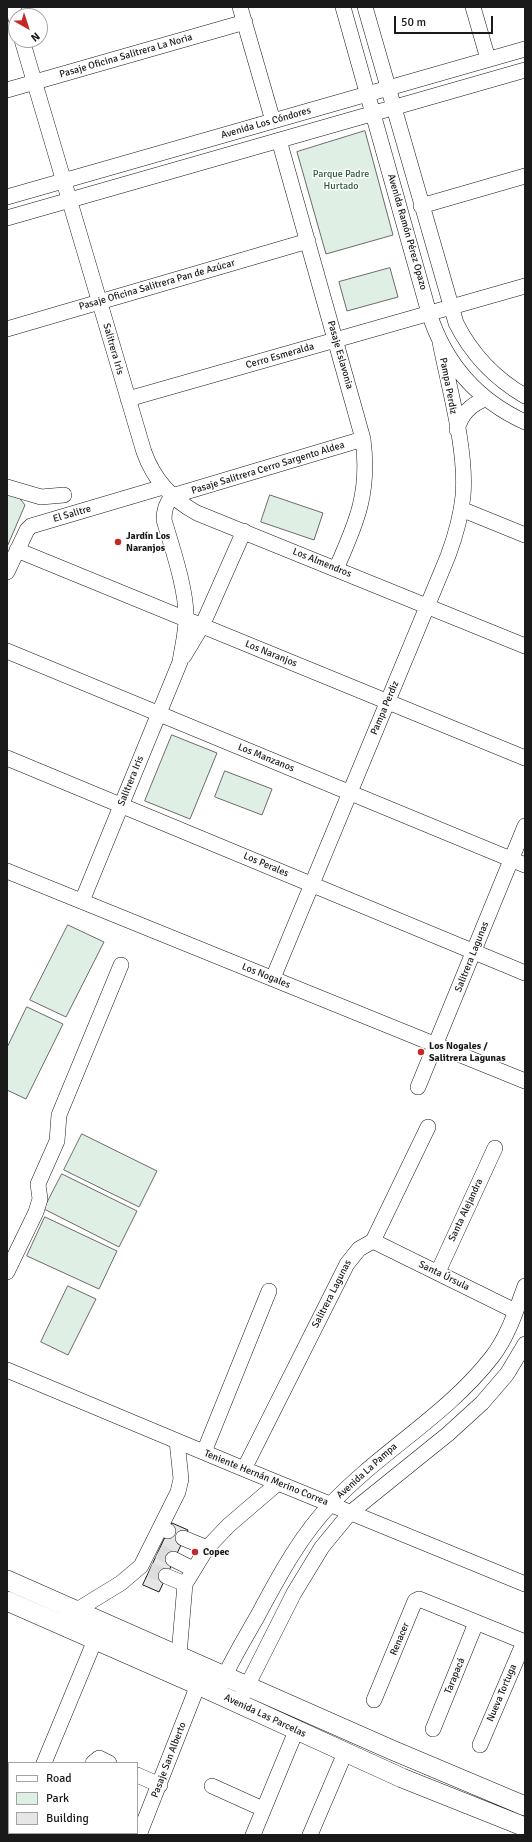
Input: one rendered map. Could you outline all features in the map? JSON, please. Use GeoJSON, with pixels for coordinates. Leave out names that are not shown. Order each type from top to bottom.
{"type":"FeatureCollection","features":[{"type":"Feature","properties":{"kind":"main road","name":"Avenida Las Parcelas"},"geometry":{"type":"LineString","coordinates":[[7,1580],[392,1750],[525,1806]]}},
{"type":"Feature","properties":{"kind":"main road","name":"Avenida Las Parcelas"},"geometry":{"type":"LineString","coordinates":[[7,1601],[198,1685],[296,1731],[402,1778],[525,1827]]}},
{"type":"Feature","properties":{"kind":"street"},"geometry":{"type":"LineString","coordinates":[[240,7],[273,121]]}},
{"type":"Feature","properties":{"kind":"street","name":"Avenida Ramón Pérez Opazo"},"geometry":{"type":"LineString","coordinates":[[343,7],[429,313],[440,342],[460,373],[486,399],[525,422]]}},
{"type":"Feature","properties":{"kind":"street","name":"Avenida Ramón Pérez Opazo"},"geometry":{"type":"LineString","coordinates":[[365,7],[450,307],[464,338],[480,361],[497,378],[525,396]]}},
{"type":"Feature","properties":{"kind":"street"},"geometry":{"type":"LineString","coordinates":[[473,7],[488,59]]}},
{"type":"Feature","properties":{"kind":"street","name":"Pasaje Oficina Salitrera La Noria"},"geometry":{"type":"LineString","coordinates":[[7,90],[245,22]]}},
{"type":"Feature","properties":{"kind":"street"},"geometry":{"type":"LineString","coordinates":[[24,48],[70,200]]}},
{"type":"Feature","properties":{"kind":"street","name":"Avenida Los Cóndores"},"geometry":{"type":"LineString","coordinates":[[7,197],[525,48]]}},
{"type":"Feature","properties":{"kind":"street","name":"Avenida Los Cóndores"},"geometry":{"type":"LineString","coordinates":[[7,218],[525,70]]}},
{"type":"Feature","properties":{"kind":"street","name":"Pasaje Eslavonia"},"geometry":{"type":"LineString","coordinates":[[279,140],[363,439],[366,472],[361,505],[336,569]]}},
{"type":"Feature","properties":{"kind":"street"},"geometry":{"type":"LineString","coordinates":[[421,206],[525,176]]}},
{"type":"Feature","properties":{"kind":"street","name":"Salitrera Iris"},"geometry":{"type":"LineString","coordinates":[[70,200],[144,452]]}},
{"type":"Feature","properties":{"kind":"street","name":"Pasaje Oficina Salitrera Pan de Azúcar"},"geometry":{"type":"LineString","coordinates":[[7,329],[308,241]]}},
{"type":"Feature","properties":{"kind":"street","name":"Cerro Esmeralda"},"geometry":{"type":"LineString","coordinates":[[128,399],[525,286]]}},
{"type":"Feature","properties":{"kind":"street","name":"Pampa Perdiz"},"geometry":{"type":"LineString","coordinates":[[273,978],[454,541],[462,510],[463,469],[440,342]]}},
{"type":"Feature","properties":{"kind":"street","name":"Pampa Perdiz"},"geometry":{"type":"LineString","coordinates":[[457,430],[465,413],[475,404],[486,399]]}},
{"type":"Feature","properties":{"kind":"street","name":"Pasaje Salitrera Cerro Sargento Aldea"},"geometry":{"type":"LineString","coordinates":[[167,492],[363,439]]}},
{"type":"Feature","properties":{"kind":"street","name":"Los Almendros"},"geometry":{"type":"LineString","coordinates":[[144,452],[148,464],[167,492],[197,513],[525,646]]}},
{"type":"Feature","properties":{"kind":"street"},"geometry":{"type":"LineString","coordinates":[[7,487],[41,497],[64,495]]}},
{"type":"Feature","properties":{"kind":"street","name":"Salitrera Iris"},"geometry":{"type":"LineString","coordinates":[[167,492],[164,520],[183,588],[186,620],[180,662]]}},
{"type":"Feature","properties":{"kind":"street","name":"El Salitre"},"geometry":{"type":"LineString","coordinates":[[7,572],[27,530],[31,526],[167,492]]}},
{"type":"Feature","properties":{"kind":"street"},"geometry":{"type":"LineString","coordinates":[[462,510],[525,535]]}},
{"type":"Feature","properties":{"kind":"street","name":"Salitrera Iris"},"geometry":{"type":"LineString","coordinates":[[82,901],[180,662],[202,626],[244,531]]}},
{"type":"Feature","properties":{"kind":"street","name":"Los Naranjos"},"geometry":{"type":"LineString","coordinates":[[17,550],[525,758]]}},
{"type":"Feature","properties":{"kind":"street","name":"Los Manzanos"},"geometry":{"type":"LineString","coordinates":[[7,651],[518,862]]}},
{"type":"Feature","properties":{"kind":"street","name":"Los Perales"},"geometry":{"type":"LineString","coordinates":[[7,758],[525,973]]}},
{"type":"Feature","properties":{"kind":"street","name":"Salitrera Lagunas"},"geometry":{"type":"LineString","coordinates":[[418,1087],[474,951],[518,862],[525,826]]}},
{"type":"Feature","properties":{"kind":"street","name":"Los Nogales"},"geometry":{"type":"LineString","coordinates":[[7,871],[525,1081]]}},
{"type":"Feature","properties":{"kind":"street"},"geometry":{"type":"LineString","coordinates":[[7,1272],[36,1212],[40,1199],[38,1184],[57,1141],[59,1115],[121,965]]}},
{"type":"Feature","properties":{"kind":"street"},"geometry":{"type":"LineString","coordinates":[[373,1241],[428,1127]]}},
{"type":"Feature","properties":{"kind":"street","name":"Santa Alejandra"},"geometry":{"type":"LineString","coordinates":[[438,1272],[495,1148]]}},
{"type":"Feature","properties":{"kind":"street","name":"Salitrera Lagunas"},"geometry":{"type":"LineString","coordinates":[[244,1469],[347,1264],[359,1248],[373,1241]]}},
{"type":"Feature","properties":{"kind":"street","name":"Santa Úrsula"},"geometry":{"type":"LineString","coordinates":[[373,1241],[516,1311]]}},
{"type":"Feature","properties":{"kind":"street","name":"Avenida La Pampa"},"geometry":{"type":"LineString","coordinates":[[216,1694],[224,1676],[274,1584],[303,1538],[330,1504],[366,1469],[445,1406],[470,1382],[492,1357],[508,1330],[525,1286]]}},
{"type":"Feature","properties":{"kind":"street"},"geometry":{"type":"LineString","coordinates":[[204,1452],[269,1291]]}},
{"type":"Feature","properties":{"kind":"street","name":"Avenida La Pampa"},"geometry":{"type":"LineString","coordinates":[[238,1704],[294,1593],[322,1548],[350,1513],[448,1434],[482,1403],[507,1374],[525,1344]]}},
{"type":"Feature","properties":{"kind":"street","name":"Teniente Hernán Merino Correa"},"geometry":{"type":"LineString","coordinates":[[7,1370],[525,1584]]}},
{"type":"Feature","properties":{"kind":"street"},"geometry":{"type":"LineString","coordinates":[[77,1610],[146,1568],[164,1530],[178,1492],[181,1479],[177,1441]]}},
{"type":"Feature","properties":{"kind":"street"},"geometry":{"type":"LineString","coordinates":[[179,1655],[185,1584],[193,1569],[207,1548],[229,1525],[278,1483]]}},
{"type":"Feature","properties":{"kind":"street"},"geometry":{"type":"LineString","coordinates":[[183,1538],[207,1548]]}},
{"type":"Feature","properties":{"kind":"street"},"geometry":{"type":"LineString","coordinates":[[173,1559],[193,1569]]}},
{"type":"Feature","properties":{"kind":"street"},"geometry":{"type":"LineString","coordinates":[[166,1576],[185,1584]]}},
{"type":"Feature","properties":{"kind":"street","name":"Renacer"},"geometry":{"type":"LineString","coordinates":[[374,1700],[415,1601],[420,1599],[476,1623]]}},
{"type":"Feature","properties":{"kind":"street"},"geometry":{"type":"LineString","coordinates":[[476,1623],[525,1642]]}},
{"type":"Feature","properties":{"kind":"street","name":"Tarapacá"},"geometry":{"type":"LineString","coordinates":[[433,1729],[476,1623]]}},
{"type":"Feature","properties":{"kind":"street"},"geometry":{"type":"LineString","coordinates":[[44,1762],[95,1640]]}},
{"type":"Feature","properties":{"kind":"street","name":"Nueva Tortuga"},"geometry":{"type":"LineString","coordinates":[[480,1745],[525,1642]]}},
{"type":"Feature","properties":{"kind":"street","name":"Pasaje San Alberto"},"geometry":{"type":"LineString","coordinates":[[139,1835],[160,1785],[198,1685]]}},
{"type":"Feature","properties":{"kind":"street"},"geometry":{"type":"LineString","coordinates":[[253,1835],[296,1731]]}},
{"type":"Feature","properties":{"kind":"street"},"geometry":{"type":"LineString","coordinates":[[310,1835],[345,1753]]}},
{"type":"Feature","properties":{"kind":"street"},"geometry":{"type":"LineString","coordinates":[[94,1762],[99,1758],[107,1762]]}},
{"type":"Feature","properties":{"kind":"street"},"geometry":{"type":"LineString","coordinates":[[138,1775],[160,1785]]}},
{"type":"Feature","properties":{"kind":"street"},"geometry":{"type":"LineString","coordinates":[[212,1786],[263,1809]]}},
{"type":"Feature","properties":{"kind":"green space","name":"Parque Padre Hurtado"},"geometry":{"type":"Polygon","coordinates":[[[365,131],[393,235],[326,254],[297,152],[365,131]]]}},
{"type":"Feature","properties":{"kind":"green space"},"geometry":{"type":"Polygon","coordinates":[[[390,268],[398,297],[347,311],[339,282],[390,268]]]}},
{"type":"Feature","properties":{"kind":"green space"},"geometry":{"type":"Polygon","coordinates":[[[7,491],[17,495],[25,505],[7,547],[7,491]]]}},
{"type":"Feature","properties":{"kind":"green space"},"geometry":{"type":"Polygon","coordinates":[[[270,495],[323,513],[314,540],[261,522],[270,495]]]}},
{"type":"Feature","properties":{"kind":"green space"},"geometry":{"type":"Polygon","coordinates":[[[172,735],[217,753],[190,819],[145,801],[172,735]]]}},
{"type":"Feature","properties":{"kind":"green space"},"geometry":{"type":"Polygon","coordinates":[[[225,771],[272,789],[262,815],[215,797],[225,771]]]}},
{"type":"Feature","properties":{"kind":"green space"},"geometry":{"type":"Polygon","coordinates":[[[68,925],[104,942],[66,1017],[30,1000],[68,925]]]}},
{"type":"Feature","properties":{"kind":"green space"},"geometry":{"type":"Polygon","coordinates":[[[27,1007],[63,1024],[26,1099],[7,1090],[7,1048],[27,1007]]]}},
{"type":"Feature","properties":{"kind":"green space"},"geometry":{"type":"Polygon","coordinates":[[[82,1134],[157,1171],[139,1207],[64,1170],[82,1134]]]}},
{"type":"Feature","properties":{"kind":"green space"},"geometry":{"type":"Polygon","coordinates":[[[62,1174],[137,1211],[119,1247],[44,1209],[62,1174]]]}},
{"type":"Feature","properties":{"kind":"green space"},"geometry":{"type":"Polygon","coordinates":[[[45,1217],[117,1251],[99,1289],[27,1256],[45,1217]]]}},
{"type":"Feature","properties":{"kind":"green space"},"geometry":{"type":"Polygon","coordinates":[[[68,1286],[96,1299],[68,1355],[41,1342],[68,1286]]]}},
{"type":"Feature","properties":{"kind":"building"},"geometry":{"type":"Polygon","coordinates":[[[172,1523],[188,1530],[159,1592],[143,1585],[172,1523]]]}},
{"type":"Feature","properties":{"kind":"tunnel"},"geometry":{"type":"LineString","coordinates":[[159,1551],[173,1559]]}},
{"type":"Feature","properties":{"kind":"tunnel"},"geometry":{"type":"LineString","coordinates":[[150,1570],[166,1576]]}},
{"type":"Feature","properties":{"kind":"place","name":"Jardín Los Naranjos"},"geometry":{"type":"Point","coordinates":[118,542]}},
{"type":"Feature","properties":{"kind":"place","name":"Los Nogales / Salitrera Lagunas"},"geometry":{"type":"Point","coordinates":[421,1052]}},
{"type":"Feature","properties":{"kind":"place","name":"Copec"},"geometry":{"type":"Point","coordinates":[195,1552]}}]}
